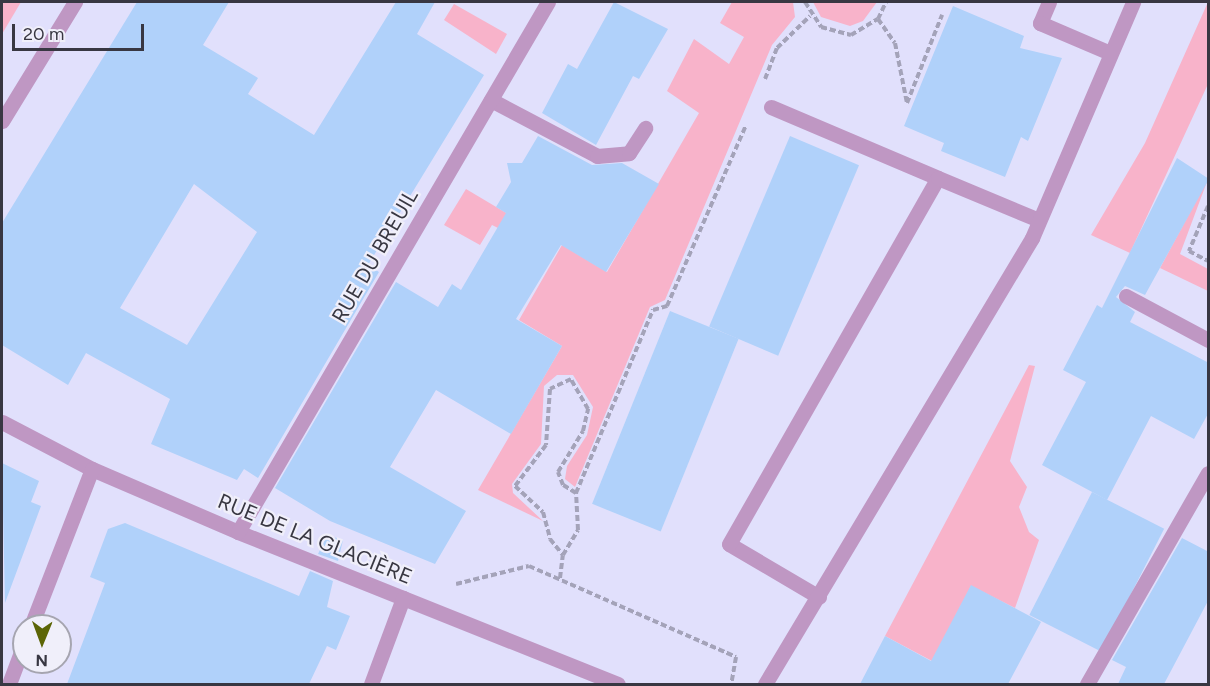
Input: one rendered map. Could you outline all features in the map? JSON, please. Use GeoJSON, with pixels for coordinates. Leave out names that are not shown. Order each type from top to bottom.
{"type":"FeatureCollection","features":[{"type":"Feature","properties":{"kind":"street"},"geometry":{"type":"LineString","coordinates":[[2,122],[75,2]]}},
{"type":"Feature","properties":{"kind":"street","name":"RUE DU BREUIL"},"geometry":{"type":"LineString","coordinates":[[238,532],[548,2]]}},
{"type":"Feature","properties":{"kind":"street"},"geometry":{"type":"LineString","coordinates":[[1049,2],[1040,23],[1110,53]]}},
{"type":"Feature","properties":{"kind":"street"},"geometry":{"type":"LineString","coordinates":[[765,684],[919,434],[1040,220],[1133,2]]}},
{"type":"Feature","properties":{"kind":"street"},"geometry":{"type":"LineString","coordinates":[[490,100],[597,156],[629,153],[645,128]]}},
{"type":"Feature","properties":{"kind":"street"},"geometry":{"type":"LineString","coordinates":[[771,107],[1040,220]]}},
{"type":"Feature","properties":{"kind":"street"},"geometry":{"type":"LineString","coordinates":[[819,597],[729,544],[938,178]]}},
{"type":"Feature","properties":{"kind":"street"},"geometry":{"type":"LineString","coordinates":[[1126,296],[1209,340]]}},
{"type":"Feature","properties":{"kind":"street","name":"RUE DE LA GLACIÈRE"},"geometry":{"type":"LineString","coordinates":[[2,422],[92,469],[238,532],[618,684]]}},
{"type":"Feature","properties":{"kind":"street"},"geometry":{"type":"LineString","coordinates":[[36,614],[92,469]]}},
{"type":"Feature","properties":{"kind":"street"},"geometry":{"type":"LineString","coordinates":[[1087,684],[1209,473]]}},
{"type":"Feature","properties":{"kind":"street"},"geometry":{"type":"LineString","coordinates":[[371,684],[403,598]]}},
{"type":"Feature","properties":{"kind":"path"},"geometry":{"type":"LineString","coordinates":[[805,2],[810,16],[835,34],[851,35],[878,19],[886,2]]}},
{"type":"Feature","properties":{"kind":"path"},"geometry":{"type":"LineString","coordinates":[[878,19],[895,43],[907,103],[942,15]]}},
{"type":"Feature","properties":{"kind":"path"},"geometry":{"type":"LineString","coordinates":[[760,90],[777,48],[810,16]]}},
{"type":"Feature","properties":{"kind":"path"},"geometry":{"type":"LineString","coordinates":[[560,578],[563,555],[578,530],[576,494],[653,310],[667,306],[752,112]]}},
{"type":"Feature","properties":{"kind":"path"},"geometry":{"type":"LineString","coordinates":[[1209,206],[1189,251],[1209,261]]}},
{"type":"Feature","properties":{"kind":"path"},"geometry":{"type":"LineString","coordinates":[[563,555],[550,539],[543,512],[515,486],[546,445],[550,389],[558,380],[571,379],[588,409],[583,431],[558,472],[563,485],[576,494]]}},
{"type":"Feature","properties":{"kind":"path"},"geometry":{"type":"LineString","coordinates":[[403,598],[529,566],[736,657],[731,684]]}},
{"type":"Feature","properties":{"kind":"shaded area"},"geometry":{"type":"Polygon","coordinates":[[[2,2],[21,2],[2,34],[2,2]]]}},
{"type":"Feature","properties":{"kind":"shaded area"},"geometry":{"type":"Polygon","coordinates":[[[732,2],[793,2],[795,17],[772,45],[665,300],[650,307],[575,487],[565,479],[567,466],[587,435],[593,407],[573,375],[557,375],[544,386],[541,444],[512,484],[513,493],[543,521],[478,490],[562,346],[519,320],[562,245],[607,272],[699,113],[667,91],[694,39],[729,64],[744,37],[720,23],[732,2]]]}},
{"type":"Feature","properties":{"kind":"shaded area"},"geometry":{"type":"Polygon","coordinates":[[[813,2],[877,2],[863,21],[850,26],[821,17],[813,2]]]}},
{"type":"Feature","properties":{"kind":"shaded area"},"geometry":{"type":"Polygon","coordinates":[[[1208,2],[1208,84],[1130,253],[1091,235],[1145,143],[1208,2]]]}},
{"type":"Feature","properties":{"kind":"shaded area"},"geometry":{"type":"Polygon","coordinates":[[[454,4],[507,34],[496,54],[444,20],[454,4]]]}},
{"type":"Feature","properties":{"kind":"shaded area"},"geometry":{"type":"Polygon","coordinates":[[[1208,179],[1180,254],[1208,269],[1208,291],[1160,268],[1208,179]]]}},
{"type":"Feature","properties":{"kind":"shaded area"},"geometry":{"type":"Polygon","coordinates":[[[466,189],[508,214],[500,229],[492,225],[480,245],[444,225],[466,189]]]}},
{"type":"Feature","properties":{"kind":"shaded area"},"geometry":{"type":"Polygon","coordinates":[[[1029,365],[1035,366],[1010,461],[1027,487],[1019,507],[1029,532],[1039,540],[1015,608],[971,586],[932,661],[885,636],[1029,365]]]}},
{"type":"Feature","properties":{"kind":"building"},"geometry":{"type":"Polygon","coordinates":[[[137,2],[229,2],[203,45],[258,78],[248,94],[314,135],[396,2],[435,2],[417,34],[484,75],[368,265],[379,272],[258,478],[244,469],[237,480],[151,444],[170,399],[86,353],[68,385],[2,345],[2,223],[137,2]],[[194,184],[120,308],[187,345],[257,232],[194,184]]]}},
{"type":"Feature","properties":{"kind":"building"},"geometry":{"type":"Polygon","coordinates":[[[614,2],[668,29],[639,79],[633,76],[596,145],[542,113],[568,64],[577,69],[614,2]]]}},
{"type":"Feature","properties":{"kind":"building"},"geometry":{"type":"Polygon","coordinates":[[[953,6],[1024,36],[1020,48],[1062,58],[1028,141],[1021,137],[1005,177],[941,151],[944,143],[904,126],[953,6]]]}},
{"type":"Feature","properties":{"kind":"building"},"geometry":{"type":"Polygon","coordinates":[[[538,136],[592,165],[622,163],[659,184],[606,272],[561,245],[516,319],[562,346],[511,434],[436,390],[390,467],[466,511],[435,564],[330,521],[275,488],[396,282],[438,307],[452,284],[461,290],[506,213],[496,207],[511,182],[507,163],[522,163],[538,136]]]}},
{"type":"Feature","properties":{"kind":"building"},"geometry":{"type":"Polygon","coordinates":[[[790,136],[859,165],[778,356],[709,327],[790,136]]]}},
{"type":"Feature","properties":{"kind":"building"},"geometry":{"type":"Polygon","coordinates":[[[1177,158],[1209,179],[1145,295],[1125,286],[1116,297],[1135,312],[1130,322],[1209,363],[1209,412],[1194,439],[1151,416],[1107,500],[1042,465],[1086,382],[1063,370],[1097,305],[1102,308],[1177,158]]]}},
{"type":"Feature","properties":{"kind":"building"},"geometry":{"type":"Polygon","coordinates":[[[670,311],[739,339],[661,532],[592,504],[670,311]]]}},
{"type":"Feature","properties":{"kind":"building"},"geometry":{"type":"Polygon","coordinates":[[[2,463],[39,481],[31,502],[41,506],[5,603],[2,463]]]}},
{"type":"Feature","properties":{"kind":"building"},"geometry":{"type":"Polygon","coordinates":[[[1092,492],[1164,529],[1102,652],[1029,615],[1092,492]]]}},
{"type":"Feature","properties":{"kind":"building"},"geometry":{"type":"Polygon","coordinates":[[[125,523],[299,596],[310,571],[333,581],[327,607],[350,616],[336,650],[327,646],[309,684],[67,684],[105,583],[90,577],[108,529],[125,523]]]}},
{"type":"Feature","properties":{"kind":"building"},"geometry":{"type":"Polygon","coordinates":[[[327,535],[343,540],[338,561],[318,554],[327,535]]]}},
{"type":"Feature","properties":{"kind":"building"},"geometry":{"type":"Polygon","coordinates":[[[1182,538],[1209,552],[1209,599],[1164,684],[1118,684],[1126,667],[1112,660],[1182,538]]]}},
{"type":"Feature","properties":{"kind":"building"},"geometry":{"type":"Polygon","coordinates":[[[971,585],[1041,622],[1008,684],[860,684],[885,636],[931,661],[971,585]]]}}]}
